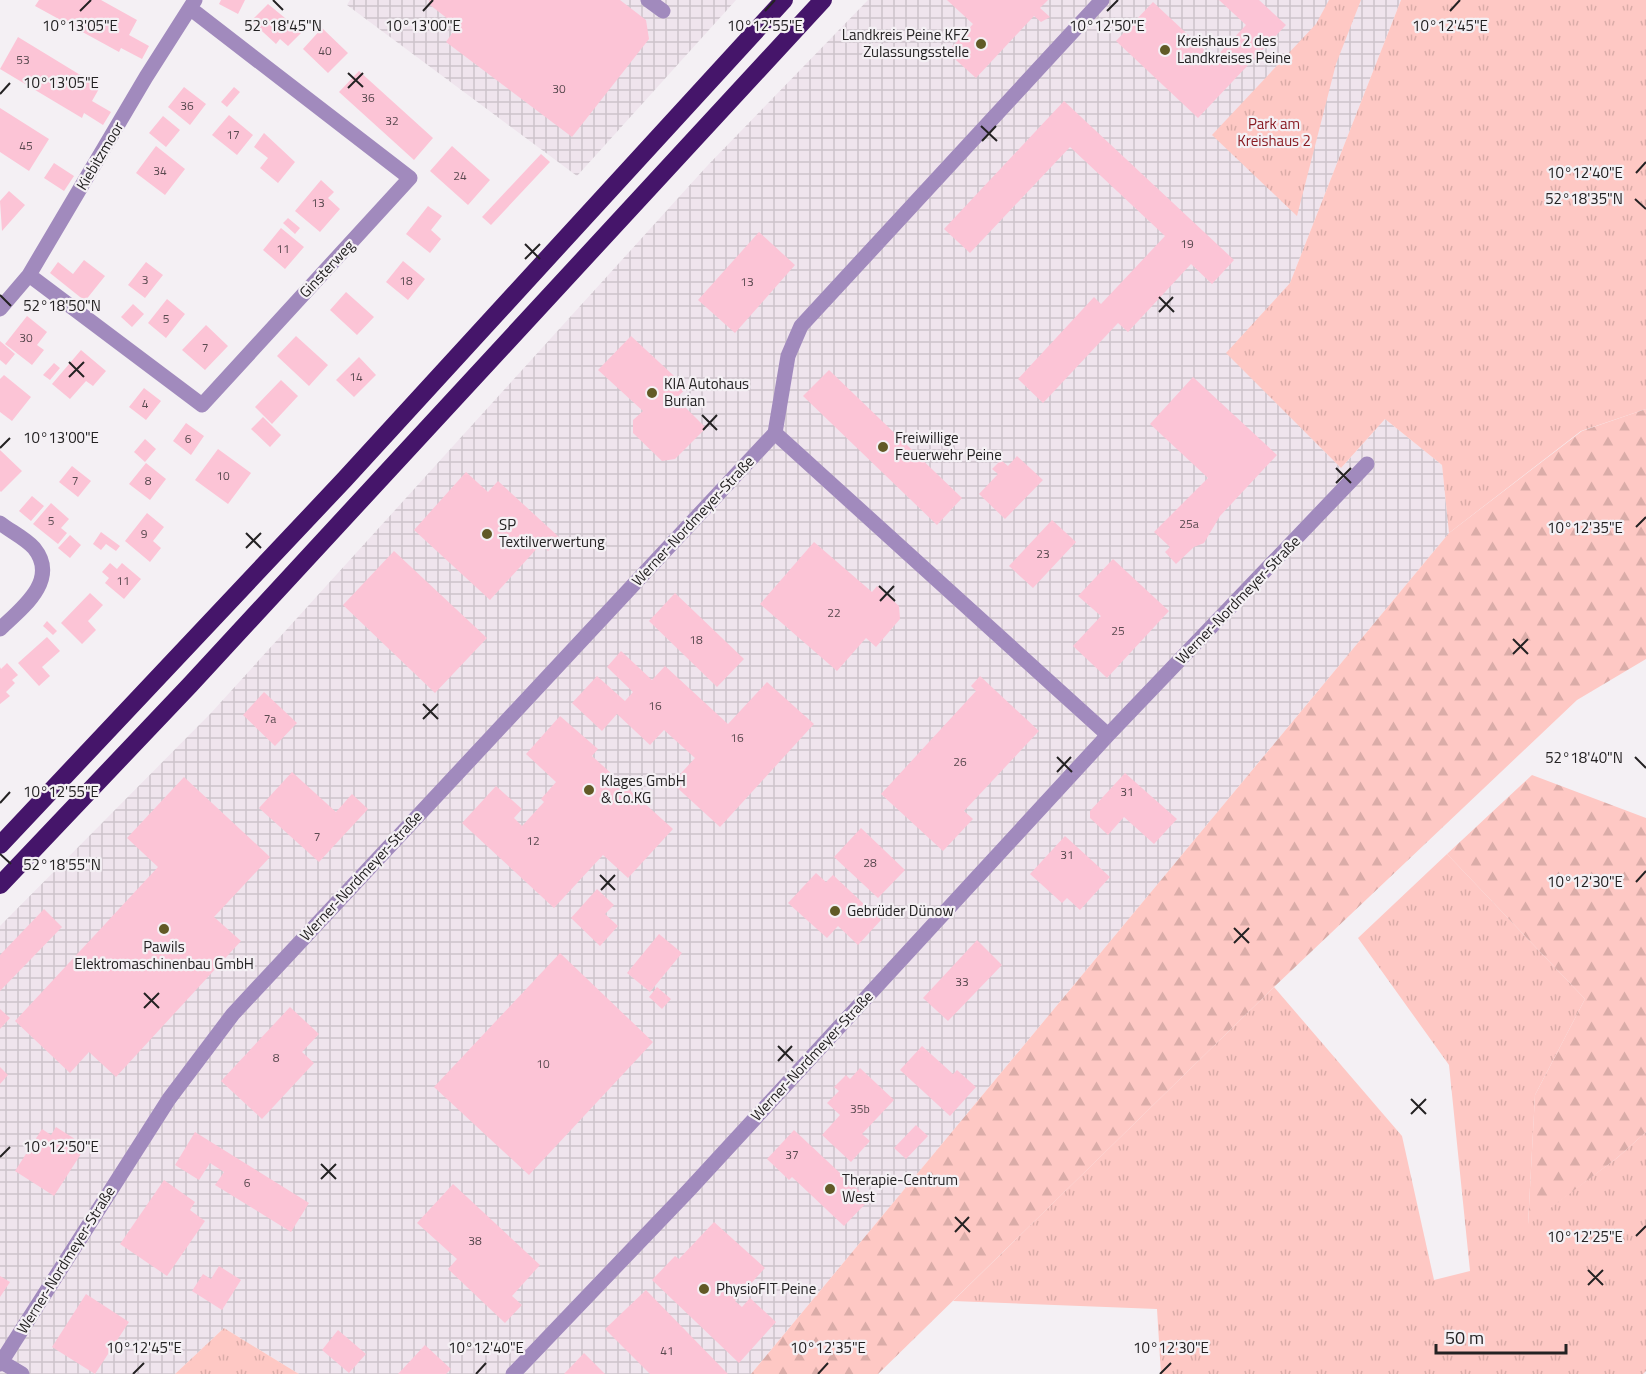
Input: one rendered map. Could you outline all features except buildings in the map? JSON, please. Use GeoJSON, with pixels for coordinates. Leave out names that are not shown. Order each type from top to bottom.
{"type":"FeatureCollection","features":[{"type":"Feature","properties":{"kind":"highway"},"geometry":{"type":"LineString","coordinates":[[0,845],[344,480],[784,0]]}},
{"type":"Feature","properties":{"kind":"highway"},"geometry":{"type":"LineString","coordinates":[[0,885],[190,685],[823,0]]}},
{"type":"Feature","properties":{"kind":"street"},"geometry":{"type":"LineString","coordinates":[[648,0],[663,11]]}},
{"type":"Feature","properties":{"kind":"street"},"geometry":{"type":"LineString","coordinates":[[1102,0],[801,326],[788,356],[775,433],[1108,735]]}},
{"type":"Feature","properties":{"kind":"street","name":"Kiebitzmoor"},"geometry":{"type":"LineString","coordinates":[[0,309],[29,275],[146,77],[193,5]]}},
{"type":"Feature","properties":{"kind":"street","name":"Ginsterweg"},"geometry":{"type":"LineString","coordinates":[[29,275],[202,405],[410,178],[193,5]]}},
{"type":"Feature","properties":{"kind":"street","name":"Werner-Nordmeyer-Straße"},"geometry":{"type":"LineString","coordinates":[[1,1362],[158,1116],[233,1014],[775,433]]}},
{"type":"Feature","properties":{"kind":"street","name":"Werner-Nordmeyer-Straße"},"geometry":{"type":"LineString","coordinates":[[513,1374],[689,1190],[1108,735],[1367,464]]}},
{"type":"Feature","properties":{"kind":"street"},"geometry":{"type":"LineString","coordinates":[[0,523],[34,549],[43,569],[37,592],[0,629]]}},
{"type":"Feature","properties":{"kind":"street"},"geometry":{"type":"LineString","coordinates":[[1,1362],[22,1374]]}},
{"type":"Feature","properties":{"kind":"shaded area"},"geometry":{"type":"Polygon","coordinates":[[[350,0],[736,0],[577,176],[347,5],[350,0]]]}},
{"type":"Feature","properties":{"kind":"shaded area"},"geometry":{"type":"Polygon","coordinates":[[[868,0],[1401,0],[1290,283],[1227,353],[1341,468],[1385,419],[1442,465],[1449,533],[751,1374],[299,1374],[224,1328],[175,1374],[0,1374],[0,926],[211,713],[708,165],[868,0]]]}},
{"type":"Feature","properties":{"kind":"green space","name":"Park am Kreishaus 2"},"geometry":{"type":"Polygon","coordinates":[[[1329,0],[1361,0],[1336,64],[1297,216],[1212,135],[1316,24],[1329,0]]]}},
{"type":"Feature","properties":{"kind":"green space"},"geometry":{"type":"Polygon","coordinates":[[[1401,0],[1646,0],[1646,409],[1581,431],[1449,533],[1442,465],[1385,419],[1341,468],[1226,353],[1290,283],[1401,0]]]}},
{"type":"Feature","properties":{"kind":"green space"},"geometry":{"type":"Polygon","coordinates":[[[1646,409],[1646,659],[1577,700],[1274,987],[878,1374],[751,1374],[1449,533],[1582,431],[1646,409]]]}},
{"type":"Feature","properties":{"kind":"green space"},"geometry":{"type":"Polygon","coordinates":[[[1532,775],[1646,818],[1646,1132],[1617,1158],[1528,1225],[1535,1095],[1585,999],[1447,854],[1532,775]]]}},
{"type":"Feature","properties":{"kind":"green space"},"geometry":{"type":"Polygon","coordinates":[[[1447,854],[1585,999],[1535,1095],[1528,1224],[1617,1158],[1646,1132],[1646,1371],[1643,1374],[1161,1374],[1157,1309],[953,1301],[1274,987],[1402,1136],[1434,1280],[1470,1271],[1449,1065],[1358,938],[1447,854]]]}},
{"type":"Feature","properties":{"kind":"green space"},"geometry":{"type":"Polygon","coordinates":[[[224,1328],[299,1374],[175,1374],[224,1328]]]}},
{"type":"Feature","properties":{"kind":"place","name":"Landkreis Peine KFZ Zulassungsstelle"},"geometry":{"type":"Point","coordinates":[981,44]}},
{"type":"Feature","properties":{"kind":"place","name":"Kreishaus 2 des Landkreises Peine"},"geometry":{"type":"Point","coordinates":[1165,50]}},
{"type":"Feature","properties":{"kind":"place","name":"KIA Autohaus Burian"},"geometry":{"type":"Point","coordinates":[652,393]}},
{"type":"Feature","properties":{"kind":"place","name":"Freiwillige Feuerwehr Peine"},"geometry":{"type":"Point","coordinates":[883,447]}},
{"type":"Feature","properties":{"kind":"place","name":"SP Textilverwertung"},"geometry":{"type":"Point","coordinates":[487,534]}},
{"type":"Feature","properties":{"kind":"place","name":"Klages GmbH & Co.KG"},"geometry":{"type":"Point","coordinates":[589,790]}},
{"type":"Feature","properties":{"kind":"place","name":"Gebrüder Dünow"},"geometry":{"type":"Point","coordinates":[835,911]}},
{"type":"Feature","properties":{"kind":"place","name":"Pawils Elektromaschinenbau GmbH"},"geometry":{"type":"Point","coordinates":[164,929]}},
{"type":"Feature","properties":{"kind":"place","name":"Therapie-Centrum West"},"geometry":{"type":"Point","coordinates":[830,1189]}},
{"type":"Feature","properties":{"kind":"place","name":"PhysioFIT Peine"},"geometry":{"type":"Point","coordinates":[704,1289]}}]}
